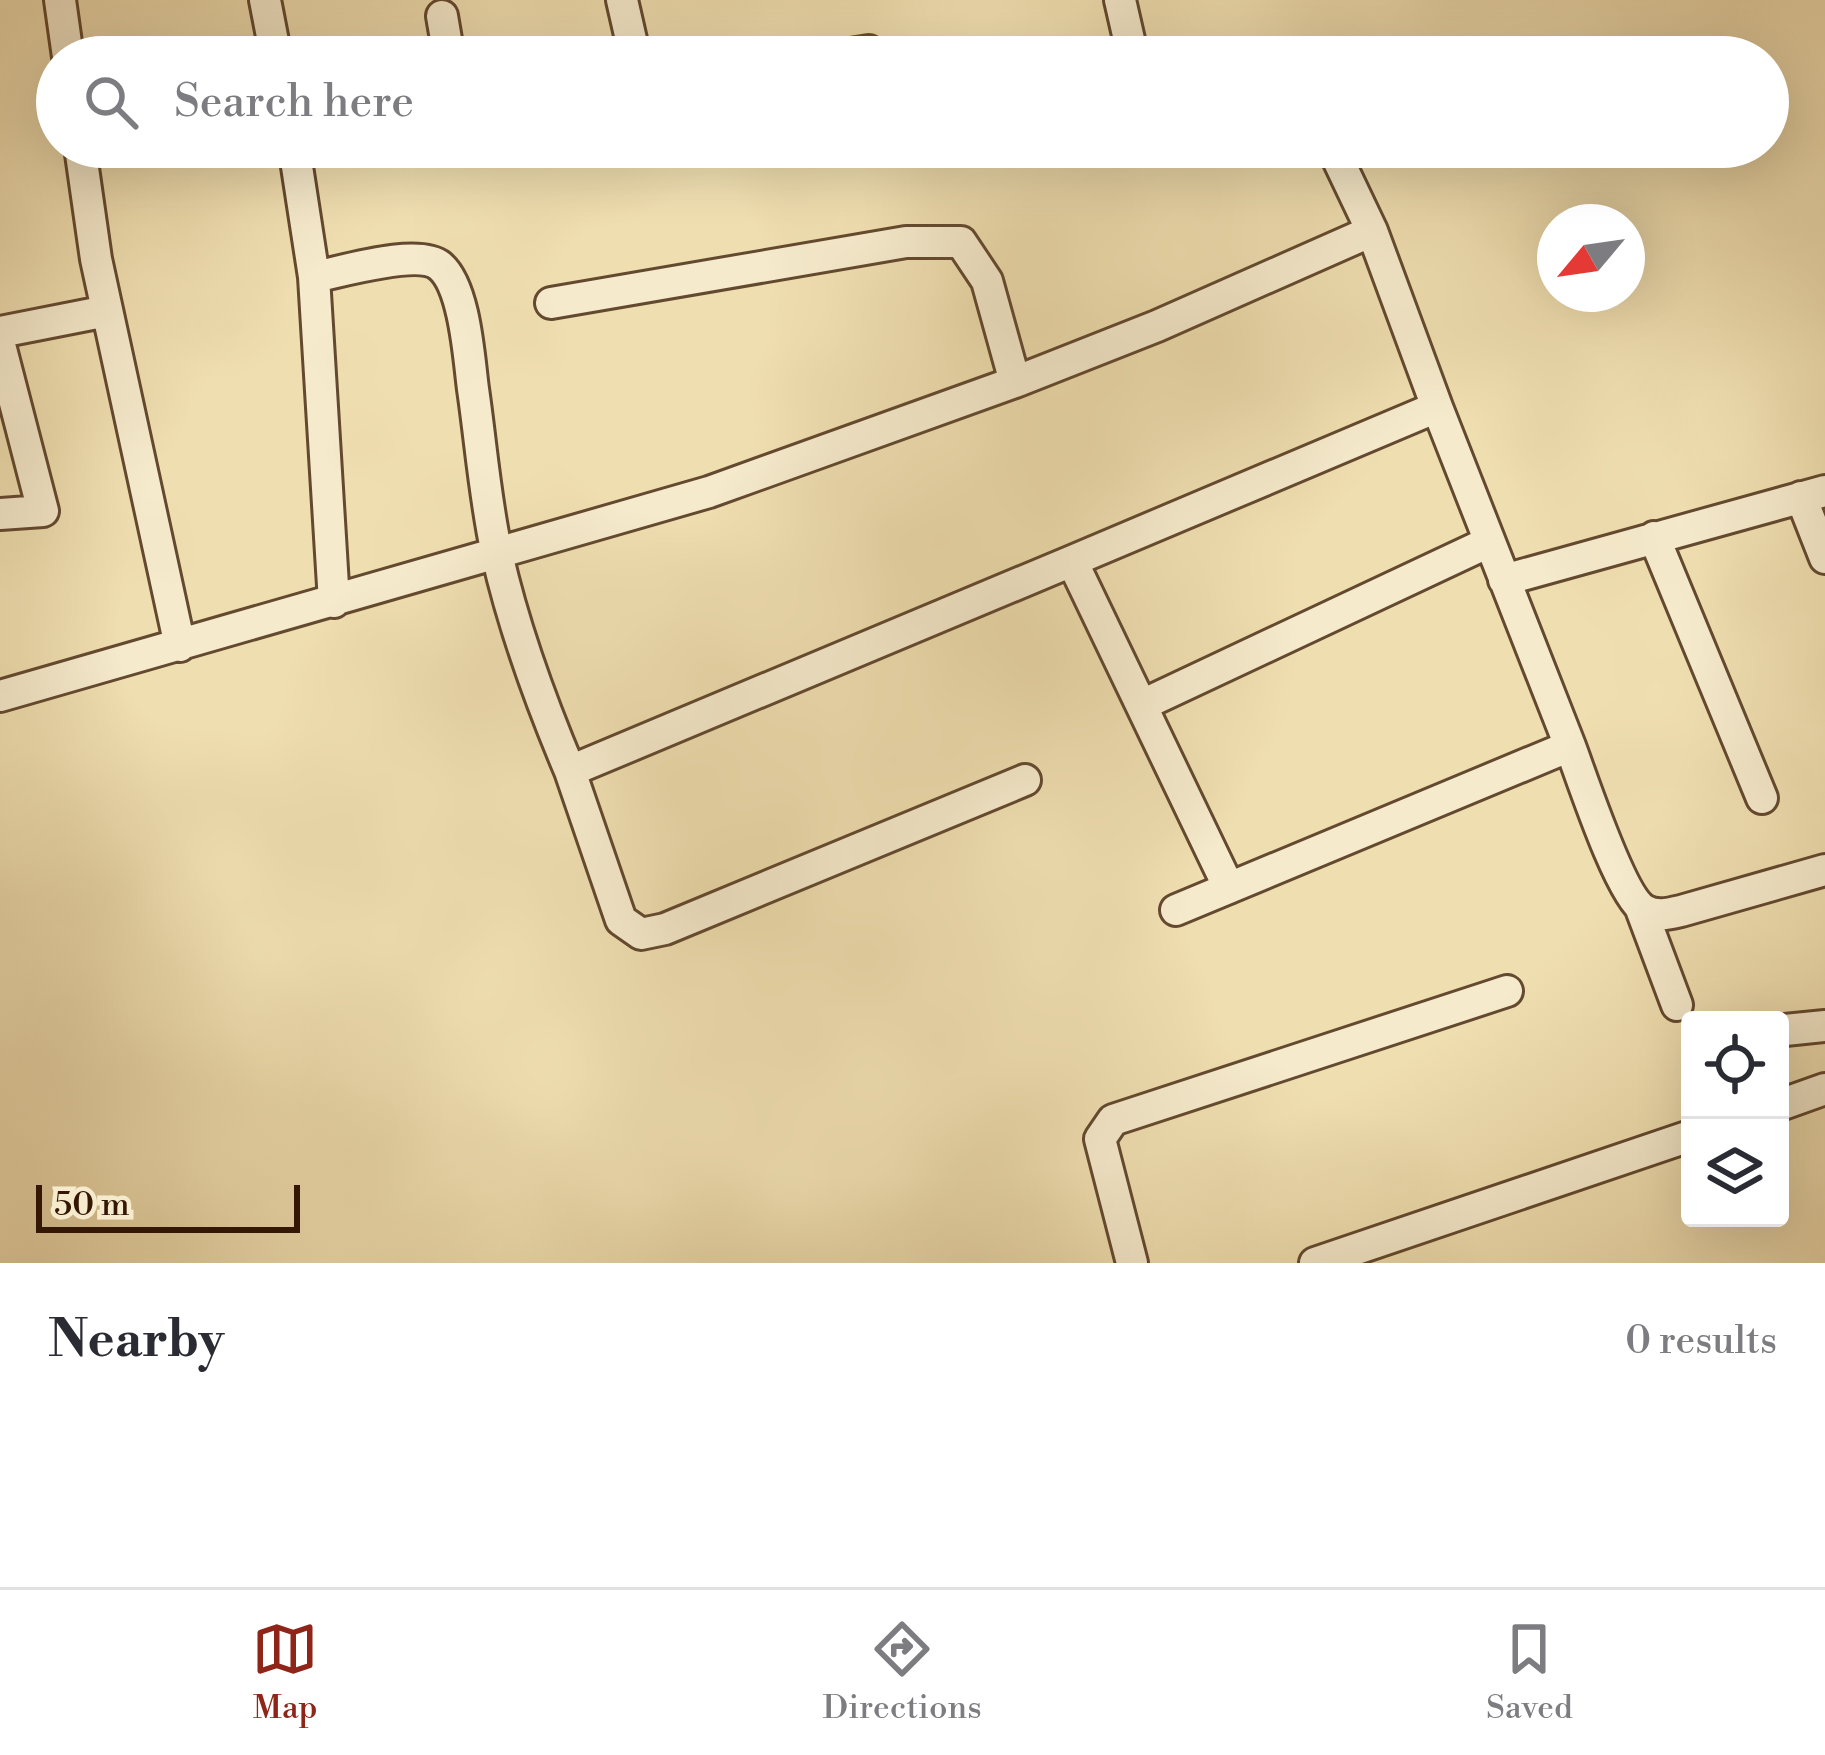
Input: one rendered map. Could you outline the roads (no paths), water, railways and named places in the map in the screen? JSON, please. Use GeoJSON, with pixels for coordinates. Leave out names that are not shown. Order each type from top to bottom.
{"type":"FeatureCollection","features":[{"type":"Feature","properties":{"kind":"street"},"geometry":{"type":"LineString","coordinates":[[60,0],[65,36]]}},
{"type":"Feature","properties":{"kind":"street"},"geometry":{"type":"LineString","coordinates":[[265,0],[272,36]]}},
{"type":"Feature","properties":{"kind":"street"},"geometry":{"type":"LineString","coordinates":[[622,0],[630,36]]}},
{"type":"Feature","properties":{"kind":"street"},"geometry":{"type":"LineString","coordinates":[[1120,0],[1128,36]]}},
{"type":"Feature","properties":{"kind":"street"},"geometry":{"type":"LineString","coordinates":[[442,16],[445,36]]}},
{"type":"Feature","properties":{"kind":"street"},"geometry":{"type":"LineString","coordinates":[[83,168],[107,311],[180,646]]}},
{"type":"Feature","properties":{"kind":"street"},"geometry":{"type":"LineString","coordinates":[[296,168],[314,277],[334,602]]}},
{"type":"Feature","properties":{"kind":"street"},"geometry":{"type":"LineString","coordinates":[[1342,168],[1372,231],[1624,886],[1641,909],[1677,1004]]}},
{"type":"Feature","properties":{"kind":"street"},"geometry":{"type":"LineString","coordinates":[[0,695],[709,492],[1015,382],[1372,231]]}},
{"type":"Feature","properties":{"kind":"street"},"geometry":{"type":"LineString","coordinates":[[551,303],[906,242],[961,242],[987,281],[1015,382]]}},
{"type":"Feature","properties":{"kind":"street"},"geometry":{"type":"LineString","coordinates":[[314,277],[406,259],[440,266],[464,321],[496,551],[529,673],[570,772],[620,920],[641,934],[665,929],[1025,781]]}},
{"type":"Feature","properties":{"kind":"street"},"geometry":{"type":"LineString","coordinates":[[0,332],[107,311]]}},
{"type":"Feature","properties":{"kind":"street"},"geometry":{"type":"LineString","coordinates":[[0,345],[43,511],[0,514]]}},
{"type":"Feature","properties":{"kind":"street"},"geometry":{"type":"LineString","coordinates":[[570,772],[1437,407]]}},
{"type":"Feature","properties":{"kind":"street"},"geometry":{"type":"LineString","coordinates":[[1504,580],[1813,494],[1825,558]]}},
{"type":"Feature","properties":{"kind":"street"},"geometry":{"type":"LineString","coordinates":[[1654,537],[1762,798]]}},
{"type":"Feature","properties":{"kind":"street"},"geometry":{"type":"LineString","coordinates":[[1142,705],[1490,542]]}},
{"type":"Feature","properties":{"kind":"street"},"geometry":{"type":"LineString","coordinates":[[1072,561],[1229,888]]}},
{"type":"Feature","properties":{"kind":"street"},"geometry":{"type":"LineString","coordinates":[[1177,910],[1570,746]]}},
{"type":"Feature","properties":{"kind":"street"},"geometry":{"type":"LineString","coordinates":[[1641,909],[1660,915],[1681,911],[1825,871]]}},
{"type":"Feature","properties":{"kind":"street"},"geometry":{"type":"LineString","coordinates":[[1132,1263],[1100,1139],[1113,1120],[1507,992]]}},
{"type":"Feature","properties":{"kind":"street"},"geometry":{"type":"LineString","coordinates":[[1789,1030],[1825,1026]]}},
{"type":"Feature","properties":{"kind":"street"},"geometry":{"type":"LineString","coordinates":[[1789,1102],[1825,1088]]}},
{"type":"Feature","properties":{"kind":"street"},"geometry":{"type":"LineString","coordinates":[[1316,1263],[1383,1253],[1681,1139]]}}]}
